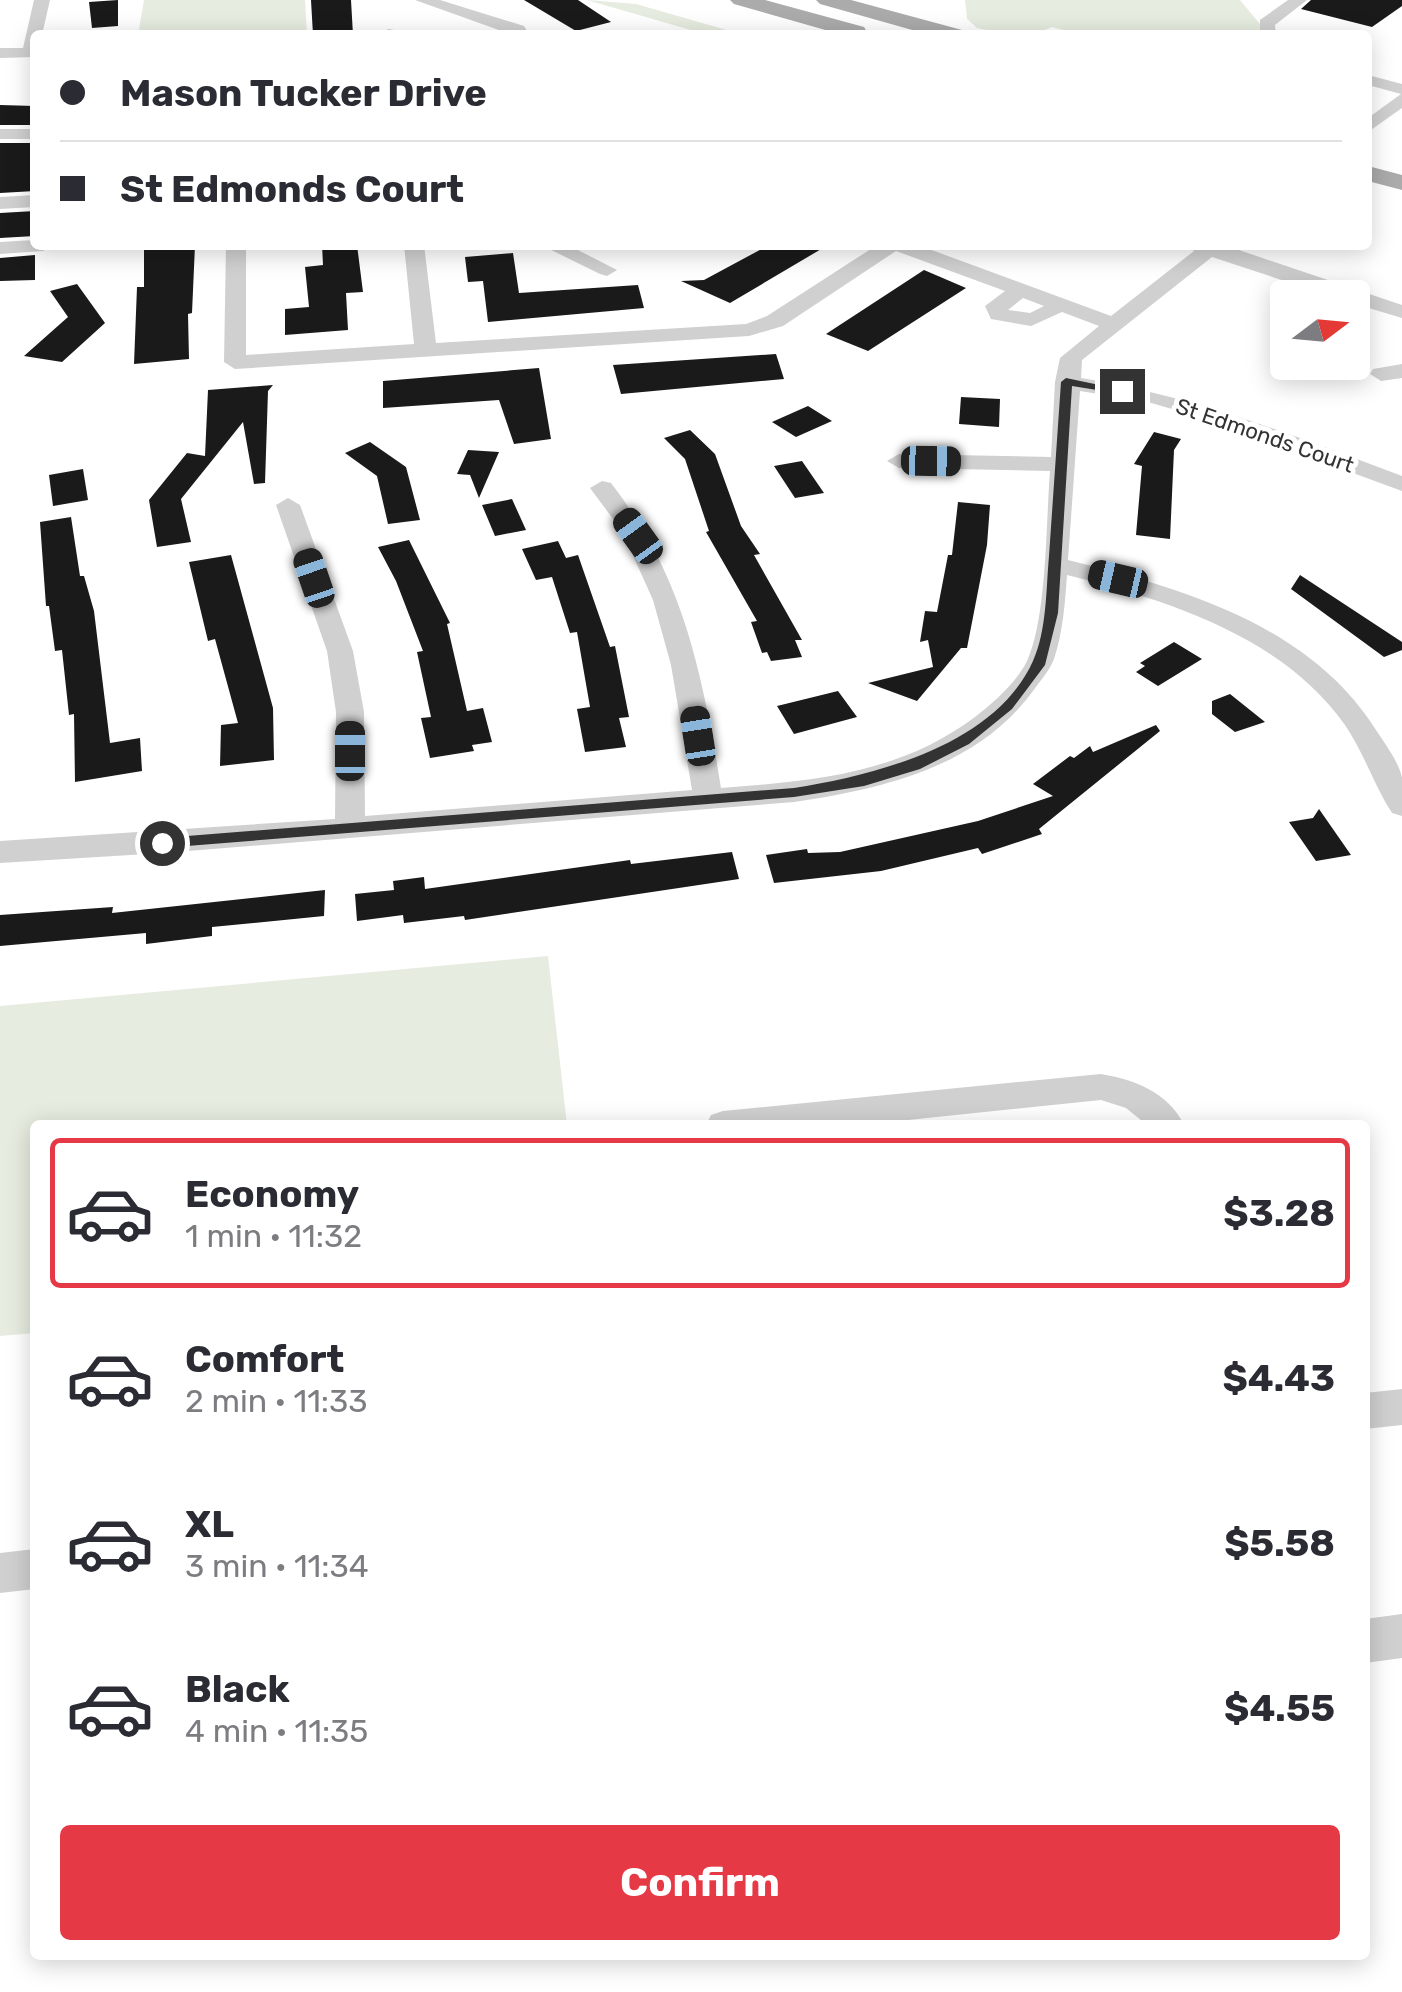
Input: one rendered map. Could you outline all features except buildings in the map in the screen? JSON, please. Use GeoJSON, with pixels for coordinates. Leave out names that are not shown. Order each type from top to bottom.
{"type":"FeatureCollection","features":[{"type":"Feature","properties":{"kind":"main road"},"geometry":{"type":"LineString","coordinates":[[741,0],[850,30]]}},
{"type":"Feature","properties":{"kind":"main road"},"geometry":{"type":"LineString","coordinates":[[827,0],[936,30]]}},
{"type":"Feature","properties":{"kind":"main road"},"geometry":{"type":"LineString","coordinates":[[1372,150],[1402,159]]}},
{"type":"Feature","properties":{"kind":"main road"},"geometry":{"type":"LineString","coordinates":[[1372,174],[1402,183]]}},
{"type":"Feature","properties":{"kind":"street"},"geometry":{"type":"LineString","coordinates":[[35,30],[42,0]]}},
{"type":"Feature","properties":{"kind":"street"},"geometry":{"type":"LineString","coordinates":[[423,0],[508,30]]}},
{"type":"Feature","properties":{"kind":"street"},"geometry":{"type":"LineString","coordinates":[[1267,30],[1266,23],[1298,0]]}},
{"type":"Feature","properties":{"kind":"street"},"geometry":{"type":"LineString","coordinates":[[0,52],[30,53]]}},
{"type":"Feature","properties":{"kind":"street"},"geometry":{"type":"LineString","coordinates":[[1372,81],[1402,89]]}},
{"type":"Feature","properties":{"kind":"street"},"geometry":{"type":"LineString","coordinates":[[1372,124],[1402,100]]}},
{"type":"Feature","properties":{"kind":"street"},"geometry":{"type":"LineString","coordinates":[[0,134],[30,134]]}},
{"type":"Feature","properties":{"kind":"street"},"geometry":{"type":"LineString","coordinates":[[0,203],[30,201]]}},
{"type":"Feature","properties":{"kind":"street"},"geometry":{"type":"LineString","coordinates":[[0,248],[30,246]]}},
{"type":"Feature","properties":{"kind":"street"},"geometry":{"type":"LineString","coordinates":[[236,250],[235,362],[749,330],[775,320],[883,250]]}},
{"type":"Feature","properties":{"kind":"street"},"geometry":{"type":"LineString","coordinates":[[415,250],[426,350]]}},
{"type":"Feature","properties":{"kind":"street"},"geometry":{"type":"LineString","coordinates":[[561,250],[607,270]]}},
{"type":"Feature","properties":{"kind":"street"},"geometry":{"type":"LineString","coordinates":[[913,250],[1114,324]]}},
{"type":"Feature","properties":{"kind":"street"},"geometry":{"type":"LineString","coordinates":[[0,852],[794,792],[859,783],[915,765],[964,740],[1008,706],[1040,662],[1051,613],[1066,382],[1071,358],[1201,250]]}},
{"type":"Feature","properties":{"kind":"street"},"geometry":{"type":"LineString","coordinates":[[1218,250],[1402,312]]}},
{"type":"Feature","properties":{"kind":"street"},"geometry":{"type":"LineString","coordinates":[[1021,290],[996,306],[998,314],[1026,323],[1037,321],[1060,304]]}},
{"type":"Feature","properties":{"kind":"street","name":"St Edmonds Court"},"geometry":{"type":"LineString","coordinates":[[1066,382],[1151,396],[1214,414],[1402,484]]}},
{"type":"Feature","properties":{"kind":"street"},"geometry":{"type":"LineString","coordinates":[[899,460],[1061,464]]}},
{"type":"Feature","properties":{"kind":"street"},"geometry":{"type":"LineString","coordinates":[[602,488],[638,536],[669,610],[688,674],[708,798]]}},
{"type":"Feature","properties":{"kind":"street"},"geometry":{"type":"LineString","coordinates":[[288,505],[340,651],[350,712],[350,828]]}},
{"type":"Feature","properties":{"kind":"street"},"geometry":{"type":"LineString","coordinates":[[1055,564],[1179,597],[1238,623],[1279,648],[1336,696],[1370,741],[1402,806]]}},
{"type":"Feature","properties":{"kind":"street"},"geometry":{"type":"LineString","coordinates":[[798,1120],[1101,1087],[1145,1101],[1162,1120]]}},
{"type":"Feature","properties":{"kind":"street"},"geometry":{"type":"LineString","coordinates":[[1370,1410],[1402,1407]]}},
{"type":"Feature","properties":{"kind":"street"},"geometry":{"type":"LineString","coordinates":[[0,1573],[30,1570]]}},
{"type":"Feature","properties":{"kind":"street"},"geometry":{"type":"LineString","coordinates":[[1370,1639],[1402,1636]]}},
{"type":"Feature","properties":{"kind":"shaded area"},"geometry":{"type":"Polygon","coordinates":[[[144,0],[305,0],[307,30],[139,30],[144,0]]]}},
{"type":"Feature","properties":{"kind":"shaded area"},"geometry":{"type":"Polygon","coordinates":[[[587,0],[636,4],[727,30],[691,30],[587,0]]]}},
{"type":"Feature","properties":{"kind":"shaded area"},"geometry":{"type":"Polygon","coordinates":[[[965,0],[1240,0],[1265,30],[987,30],[977,28],[967,19],[965,0]]]}},
{"type":"Feature","properties":{"kind":"shaded area"},"geometry":{"type":"Polygon","coordinates":[[[548,956],[566,1120],[30,1120],[30,1333],[0,1336],[0,1006],[548,956]]]}},
{"type":"Feature","properties":{"kind":"route"},"geometry":{"type":"LineString","coordinates":[[162,843],[794,792],[859,783],[915,765],[964,740],[1008,706],[1040,662],[1051,613],[1066,382],[1122,391]]}}]}
